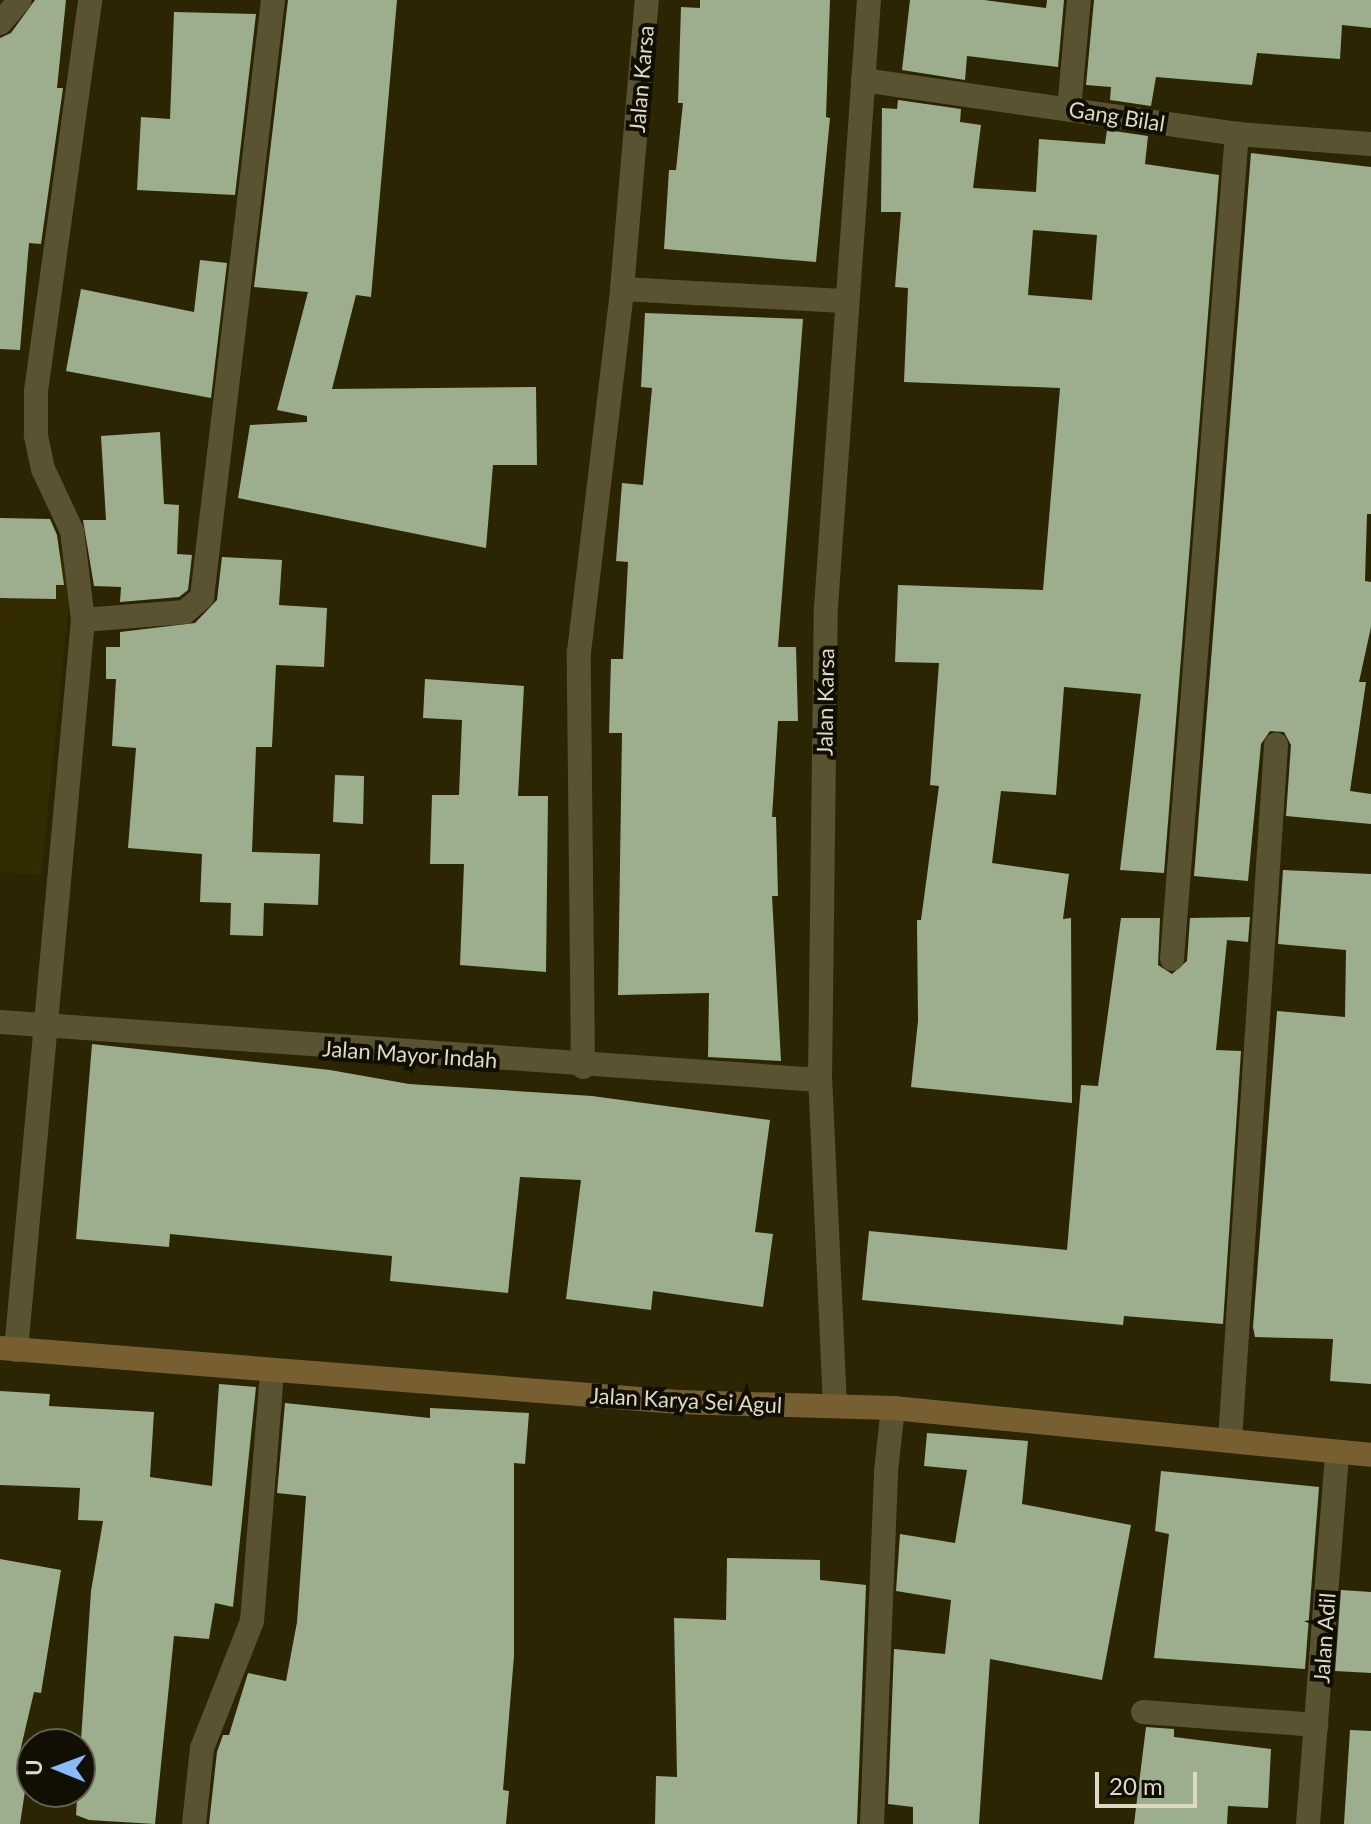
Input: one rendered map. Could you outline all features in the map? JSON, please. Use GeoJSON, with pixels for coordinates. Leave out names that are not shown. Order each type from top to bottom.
{"type":"FeatureCollection","features":[{"type":"Feature","properties":{"kind":"main road","name":"Jalan Karya Sei Agul"},"geometry":{"type":"LineString","coordinates":[[8,1349],[272,1373],[678,1402],[893,1408],[1371,1455]]}},
{"type":"Feature","properties":{"kind":"street"},"geometry":{"type":"LineString","coordinates":[[0,23],[20,0]]}},
{"type":"Feature","properties":{"kind":"street"},"geometry":{"type":"LineString","coordinates":[[8,1349],[48,1026],[83,620],[72,531],[43,469],[36,435],[36,391],[90,0]]}},
{"type":"Feature","properties":{"kind":"street"},"geometry":{"type":"LineString","coordinates":[[83,620],[185,612],[202,597],[273,0]]}},
{"type":"Feature","properties":{"kind":"street","name":"Jalan Karsa"},"geometry":{"type":"LineString","coordinates":[[583,1067],[579,652],[622,289],[647,0]]}},
{"type":"Feature","properties":{"kind":"street","name":"Jalan Karsa"},"geometry":{"type":"LineString","coordinates":[[835,1406],[820,1080],[826,607],[869,0]]}},
{"type":"Feature","properties":{"kind":"street"},"geometry":{"type":"LineString","coordinates":[[1069,109],[1079,0]]}},
{"type":"Feature","properties":{"kind":"street","name":"Gang Bilal"},"geometry":{"type":"LineString","coordinates":[[863,80],[1237,134],[1371,144]]}},
{"type":"Feature","properties":{"kind":"street"},"geometry":{"type":"LineString","coordinates":[[1172,959],[1237,134]]}},
{"type":"Feature","properties":{"kind":"street"},"geometry":{"type":"LineString","coordinates":[[622,289],[847,301]]}},
{"type":"Feature","properties":{"kind":"street"},"geometry":{"type":"LineString","coordinates":[[1230,1440],[1276,745]]}},
{"type":"Feature","properties":{"kind":"street","name":"Jalan Mayor Indah"},"geometry":{"type":"LineString","coordinates":[[0,1022],[583,1067],[820,1080]]}},
{"type":"Feature","properties":{"kind":"street"},"geometry":{"type":"LineString","coordinates":[[194,1824],[202,1748],[252,1621],[272,1373]]}},
{"type":"Feature","properties":{"kind":"street"},"geometry":{"type":"LineString","coordinates":[[872,1824],[886,1471],[893,1408]]}},
{"type":"Feature","properties":{"kind":"street","name":"Jalan Adil"},"geometry":{"type":"LineString","coordinates":[[1308,1824],[1337,1452]]}},
{"type":"Feature","properties":{"kind":"street"},"geometry":{"type":"LineString","coordinates":[[1143,1712],[1317,1725]]}},
{"type":"Feature","properties":{"kind":"shaded area"},"geometry":{"type":"Polygon","coordinates":[[[0,518],[10,520],[73,563],[41,875],[0,872],[0,518]]]}},
{"type":"Feature","properties":{"kind":"building"},"geometry":{"type":"Polygon","coordinates":[[[35,0],[66,0],[57,88],[63,88],[41,244],[29,243],[20,350],[0,349],[0,38],[11,33],[35,0]]]}},
{"type":"Feature","properties":{"kind":"building"},"geometry":{"type":"Polygon","coordinates":[[[288,0],[397,0],[371,297],[356,295],[332,389],[536,387],[537,465],[493,465],[486,548],[238,498],[250,425],[307,422],[307,416],[277,410],[308,292],[254,287],[288,0]]]}},
{"type":"Feature","properties":{"kind":"building"},"geometry":{"type":"Polygon","coordinates":[[[700,0],[830,0],[826,117],[830,118],[816,262],[664,249],[669,170],[676,170],[683,103],[678,103],[681,7],[700,8],[700,0]]]}},
{"type":"Feature","properties":{"kind":"building"},"geometry":{"type":"Polygon","coordinates":[[[910,0],[984,0],[1046,8],[1047,0],[1064,0],[1058,67],[967,56],[965,80],[902,70],[910,0]]]}},
{"type":"Feature","properties":{"kind":"building"},"geometry":{"type":"Polygon","coordinates":[[[1094,0],[1371,0],[1371,28],[1342,25],[1340,59],[1257,53],[1252,85],[1156,77],[1151,106],[1110,100],[1111,87],[1086,85],[1094,0]]]}},
{"type":"Feature","properties":{"kind":"building"},"geometry":{"type":"Polygon","coordinates":[[[174,12],[256,14],[235,195],[137,190],[141,117],[170,119],[174,12]]]}},
{"type":"Feature","properties":{"kind":"building"},"geometry":{"type":"Polygon","coordinates":[[[898,100],[961,109],[960,122],[981,125],[973,188],[1036,192],[1039,139],[1105,144],[1107,130],[1148,136],[1145,164],[1219,175],[1164,873],[1120,870],[1141,694],[1064,687],[1056,795],[1001,791],[992,863],[1069,874],[1063,919],[1071,918],[1072,1103],[911,1087],[918,1021],[917,920],[921,920],[939,786],[930,785],[939,663],[895,662],[898,585],[1043,590],[1060,388],[904,382],[908,288],[895,287],[901,212],[881,212],[882,108],[897,109],[898,100]],[[1033,230],[1028,295],[1092,300],[1097,235],[1033,230]]]}},
{"type":"Feature","properties":{"kind":"building"},"geometry":{"type":"Polygon","coordinates":[[[1251,153],[1371,167],[1371,514],[1367,514],[1365,581],[1371,582],[1371,627],[1359,682],[1366,682],[1350,791],[1371,794],[1371,824],[1286,816],[1291,745],[1284,732],[1270,731],[1261,744],[1248,881],[1194,876],[1251,153]]]}},
{"type":"Feature","properties":{"kind":"building"},"geometry":{"type":"Polygon","coordinates":[[[200,260],[227,263],[211,398],[66,371],[81,289],[194,312],[200,260]]]}},
{"type":"Feature","properties":{"kind":"building"},"geometry":{"type":"Polygon","coordinates":[[[645,313],[803,319],[778,647],[796,647],[798,721],[778,721],[772,817],[776,817],[778,896],[772,896],[781,1061],[708,1057],[709,993],[618,995],[622,733],[609,733],[611,659],[623,659],[628,562],[616,561],[622,483],[643,485],[652,388],[641,387],[645,313]]]}},
{"type":"Feature","properties":{"kind":"building"},"geometry":{"type":"Polygon","coordinates":[[[160,432],[164,504],[179,505],[177,554],[192,555],[188,590],[179,597],[120,602],[121,587],[94,586],[83,520],[106,520],[101,436],[160,432]]]}},
{"type":"Feature","properties":{"kind":"building"},"geometry":{"type":"Polygon","coordinates":[[[0,518],[50,519],[57,535],[64,585],[56,585],[56,599],[0,598],[0,518]]]}},
{"type":"Feature","properties":{"kind":"building"},"geometry":{"type":"Polygon","coordinates":[[[222,557],[282,560],[279,605],[327,608],[324,667],[276,665],[272,747],[256,747],[252,852],[320,854],[318,905],[264,903],[263,936],[230,935],[231,903],[200,902],[202,854],[128,848],[136,748],[112,746],[116,679],[106,679],[106,647],[120,647],[120,632],[195,623],[217,600],[222,557]]]}},
{"type":"Feature","properties":{"kind":"building"},"geometry":{"type":"Polygon","coordinates":[[[425,679],[524,686],[518,796],[548,796],[546,972],[460,965],[464,864],[430,864],[432,795],[459,795],[462,720],[423,718],[425,679]]]}},
{"type":"Feature","properties":{"kind":"building"},"geometry":{"type":"Polygon","coordinates":[[[335,775],[364,776],[363,824],[333,822],[335,775]]]}},
{"type":"Feature","properties":{"kind":"building"},"geometry":{"type":"Polygon","coordinates":[[[1283,870],[1371,874],[1371,1384],[1330,1381],[1333,1339],[1255,1337],[1253,1327],[1277,1011],[1345,1017],[1346,950],[1278,944],[1283,870]]]}},
{"type":"Feature","properties":{"kind":"building"},"geometry":{"type":"Polygon","coordinates":[[[1250,917],[1248,942],[1227,940],[1216,1050],[1241,1051],[1223,1324],[1124,1316],[1123,1325],[862,1300],[869,1231],[1067,1250],[1081,1085],[1098,1086],[1121,918],[1160,918],[1158,965],[1172,974],[1187,961],[1190,918],[1250,917]]]}},
{"type":"Feature","properties":{"kind":"building"},"geometry":{"type":"Polygon","coordinates":[[[92,1044],[330,1070],[409,1084],[592,1096],[770,1120],[755,1232],[773,1234],[763,1307],[653,1291],[651,1310],[566,1299],[581,1180],[520,1177],[508,1293],[390,1281],[392,1256],[170,1234],[169,1247],[76,1239],[92,1044]]]}},
{"type":"Feature","properties":{"kind":"building"},"geometry":{"type":"Polygon","coordinates":[[[219,1384],[256,1387],[233,1607],[215,1603],[209,1639],[174,1636],[155,1824],[89,1820],[76,1815],[76,1808],[96,1808],[96,1728],[82,1728],[91,1591],[103,1521],[78,1520],[80,1488],[0,1485],[0,1391],[50,1394],[49,1406],[154,1412],[150,1477],[212,1486],[219,1384]]]}},
{"type":"Feature","properties":{"kind":"building"},"geometry":{"type":"Polygon","coordinates":[[[285,1403],[430,1418],[430,1408],[529,1413],[525,1464],[514,1463],[514,1656],[503,1790],[509,1791],[506,1824],[209,1824],[217,1752],[223,1735],[229,1735],[248,1673],[286,1681],[297,1622],[306,1496],[277,1493],[285,1403]]]}},
{"type":"Feature","properties":{"kind":"building"},"geometry":{"type":"Polygon","coordinates":[[[927,1433],[1028,1441],[1022,1504],[1131,1525],[1102,1680],[990,1659],[979,1824],[913,1824],[913,1807],[888,1804],[894,1649],[945,1654],[951,1600],[896,1591],[900,1534],[955,1543],[967,1470],[924,1466],[927,1433]]]}},
{"type":"Feature","properties":{"kind":"building"},"geometry":{"type":"Polygon","coordinates":[[[1161,1471],[1319,1487],[1305,1669],[1154,1658],[1169,1534],[1155,1531],[1161,1471]]]}},
{"type":"Feature","properties":{"kind":"building"},"geometry":{"type":"Polygon","coordinates":[[[727,1558],[820,1560],[820,1580],[866,1585],[857,1824],[655,1824],[656,1776],[677,1777],[674,1618],[726,1620],[727,1558]]]}},
{"type":"Feature","properties":{"kind":"building"},"geometry":{"type":"Polygon","coordinates":[[[0,1559],[61,1570],[41,1693],[34,1692],[26,1728],[16,1728],[16,1808],[22,1808],[20,1824],[0,1824],[0,1559]]]}},
{"type":"Feature","properties":{"kind":"building"},"geometry":{"type":"Polygon","coordinates":[[[1341,1590],[1371,1592],[1371,1673],[1335,1671],[1341,1590]]]}},
{"type":"Feature","properties":{"kind":"building"},"geometry":{"type":"Polygon","coordinates":[[[1146,1727],[1174,1729],[1174,1737],[1271,1749],[1268,1808],[1228,1806],[1227,1824],[1134,1824],[1146,1727]]]}},
{"type":"Feature","properties":{"kind":"building"},"geometry":{"type":"Polygon","coordinates":[[[1350,1730],[1371,1731],[1371,1824],[1344,1824],[1350,1730]]]}}]}
